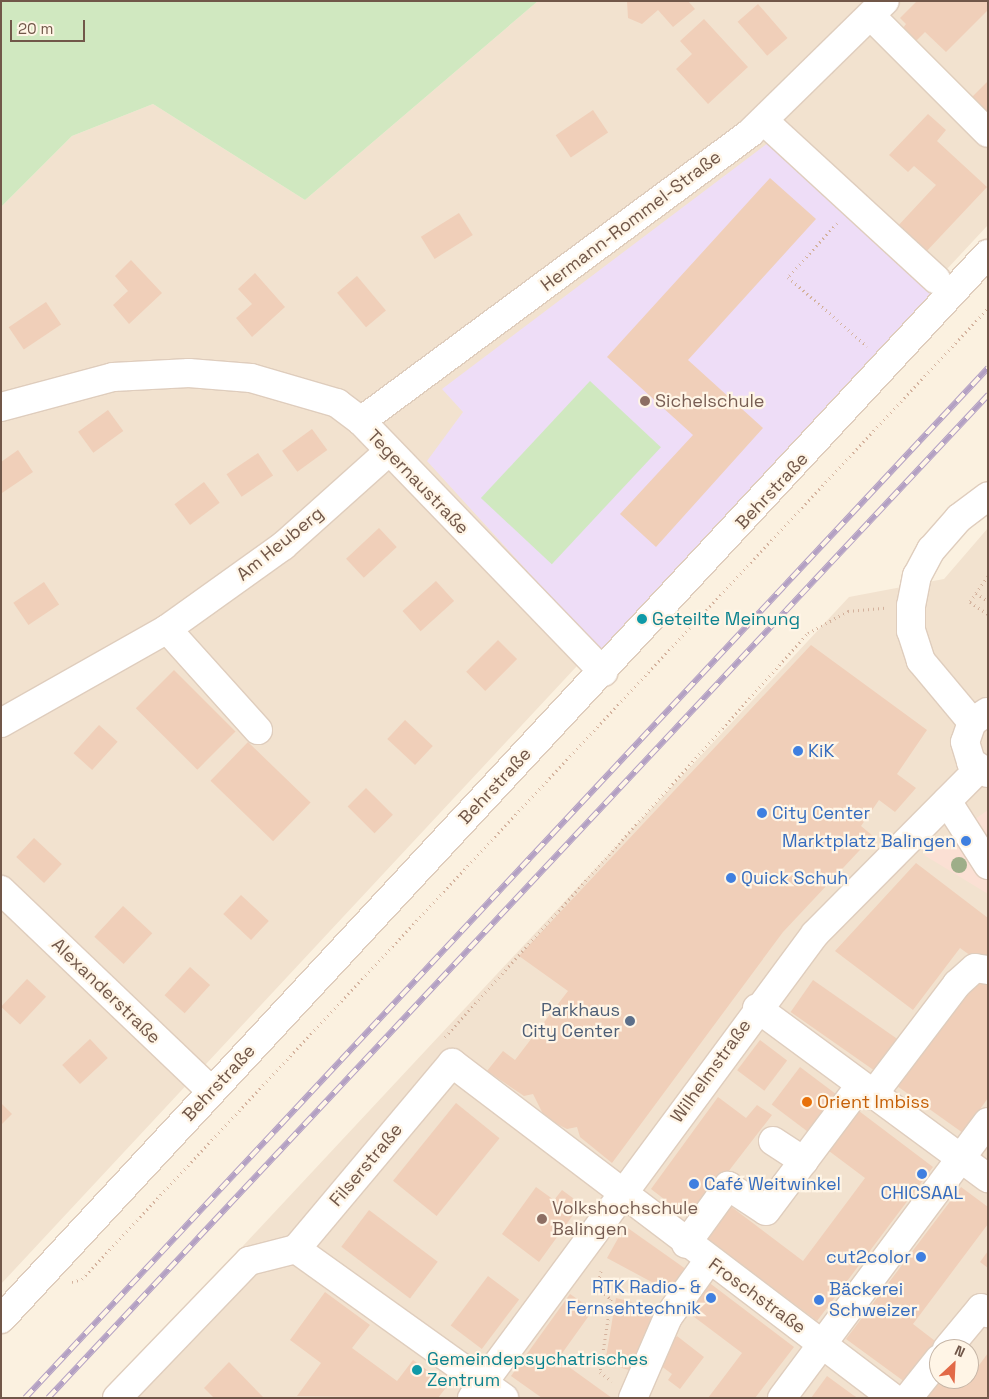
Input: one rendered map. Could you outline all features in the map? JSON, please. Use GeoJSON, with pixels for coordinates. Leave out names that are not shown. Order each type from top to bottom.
{"type":"FeatureCollection","features":[{"type":"Feature","properties":{"kind":"street","name":"Hermann-Rommel-Straße"},"geometry":{"type":"LineString","coordinates":[[361,422],[764,121],[878,9]]}},
{"type":"Feature","properties":{"kind":"street"},"geometry":{"type":"LineString","coordinates":[[878,9],[988,133]]}},
{"type":"Feature","properties":{"kind":"street"},"geometry":{"type":"LineString","coordinates":[[764,121],[936,279]]}},
{"type":"Feature","properties":{"kind":"street","name":"Behrstraße"},"geometry":{"type":"LineString","coordinates":[[1,1319],[211,1091],[603,672],[988,254]]}},
{"type":"Feature","properties":{"kind":"street","name":"Tegernaustraße"},"geometry":{"type":"LineString","coordinates":[[1,407],[113,377],[189,373],[251,378],[298,390],[337,404],[361,422],[603,672]]}},
{"type":"Feature","properties":{"kind":"street","name":"Am Heuberg"},"geometry":{"type":"LineString","coordinates":[[1,723],[167,629],[283,546],[388,452]]}},
{"type":"Feature","properties":{"kind":"street"},"geometry":{"type":"LineString","coordinates":[[980,717],[921,661],[911,631],[911,606],[917,576],[931,550],[959,518],[988,496]]}},
{"type":"Feature","properties":{"kind":"street"},"geometry":{"type":"LineString","coordinates":[[167,629],[258,730]]}},
{"type":"Feature","properties":{"kind":"street","name":"Wilhelmstraße"},"geometry":{"type":"LineString","coordinates":[[486,1393],[583,1246],[758,1008],[815,934],[947,800],[983,771],[965,742],[980,717]]}},
{"type":"Feature","properties":{"kind":"street"},"geometry":{"type":"LineString","coordinates":[[947,800],[988,865]]}},
{"type":"Feature","properties":{"kind":"street","name":"Alexanderstraße"},"geometry":{"type":"LineString","coordinates":[[1,890],[211,1091]]}},
{"type":"Feature","properties":{"kind":"street"},"geometry":{"type":"LineString","coordinates":[[686,1244],[728,1186],[766,1212],[804,1161],[957,984],[976,968],[988,970]]}},
{"type":"Feature","properties":{"kind":"street"},"geometry":{"type":"LineString","coordinates":[[758,1008],[866,1091],[988,1178]]}},
{"type":"Feature","properties":{"kind":"street","name":"Filserstraße"},"geometry":{"type":"LineString","coordinates":[[296,1249],[452,1063],[621,1194]]}},
{"type":"Feature","properties":{"kind":"street"},"geometry":{"type":"LineString","coordinates":[[782,1398],[988,1122]]}},
{"type":"Feature","properties":{"kind":"street"},"geometry":{"type":"LineString","coordinates":[[773,1140],[804,1161]]}},
{"type":"Feature","properties":{"kind":"street","name":"Froschstraße"},"geometry":{"type":"LineString","coordinates":[[621,1194],[893,1398]]}},
{"type":"Feature","properties":{"kind":"street"},"geometry":{"type":"LineString","coordinates":[[117,1398],[249,1261],[296,1249],[486,1393]]}},
{"type":"Feature","properties":{"kind":"street"},"geometry":{"type":"LineString","coordinates":[[633,1398],[668,1317],[709,1260]]}},
{"type":"Feature","properties":{"kind":"street"},"geometry":{"type":"LineString","coordinates":[[955,1339],[981,1308],[988,1313]]}},
{"type":"Feature","properties":{"kind":"street"},"geometry":{"type":"LineString","coordinates":[[908,1398],[929,1372]]}},
{"type":"Feature","properties":{"kind":"path"},"geometry":{"type":"LineString","coordinates":[[854,204],[788,277],[874,352]]}},
{"type":"Feature","properties":{"kind":"path"},"geometry":{"type":"LineString","coordinates":[[65,1284],[82,1279],[988,308]]}},
{"type":"Feature","properties":{"kind":"path"},"geometry":{"type":"LineString","coordinates":[[988,576],[970,602],[988,614]]}},
{"type":"Feature","properties":{"kind":"path"},"geometry":{"type":"LineString","coordinates":[[976,593],[988,602]]}},
{"type":"Feature","properties":{"kind":"path"},"geometry":{"type":"LineString","coordinates":[[441,1041],[808,633],[848,611],[911,606]]}},
{"type":"Feature","properties":{"kind":"path"},"geometry":{"type":"LineString","coordinates":[[583,1246],[602,1265],[597,1287],[611,1299],[600,1372],[633,1398]]}},
{"type":"Feature","properties":{"kind":"shaded area"},"geometry":{"type":"Polygon","coordinates":[[[538,1],[988,1],[988,225],[1,1284],[1,207],[72,136],[153,104],[305,200],[538,1]]]}},
{"type":"Feature","properties":{"kind":"shaded area","name":"Sichelschule"},"geometry":{"type":"Polygon","coordinates":[[[772,140],[942,288],[603,654],[427,461],[463,412],[442,389],[772,140]]]}},
{"type":"Feature","properties":{"kind":"shaded area"},"geometry":{"type":"Polygon","coordinates":[[[988,528],[988,1398],[101,1398],[849,597],[944,579],[988,528]]]}},
{"type":"Feature","properties":{"kind":"shaded area","name":"Marktplatz Balingen"},"geometry":{"type":"Polygon","coordinates":[[[988,810],[988,894],[924,855],[988,810]]]}},
{"type":"Feature","properties":{"kind":"green space"},"geometry":{"type":"Polygon","coordinates":[[[1,1],[538,1],[305,200],[153,104],[72,136],[1,207],[1,1]]]}},
{"type":"Feature","properties":{"kind":"green space"},"geometry":{"type":"Polygon","coordinates":[[[590,381],[661,447],[552,564],[481,498],[590,381]]]}},
{"type":"Feature","properties":{"kind":"building"},"geometry":{"type":"Polygon","coordinates":[[[627,1],[688,1],[695,9],[673,27],[658,10],[642,24],[628,18],[627,1]]]}},
{"type":"Feature","properties":{"kind":"building"},"geometry":{"type":"Polygon","coordinates":[[[917,1],[988,1],[988,10],[946,52],[925,32],[916,41],[903,28],[906,24],[900,18],[917,1]]]}},
{"type":"Feature","properties":{"kind":"building"},"geometry":{"type":"Polygon","coordinates":[[[758,4],[788,38],[767,56],[738,22],[758,4]]]}},
{"type":"Feature","properties":{"kind":"building"},"geometry":{"type":"Polygon","coordinates":[[[704,19],[748,67],[708,104],[676,69],[692,54],[680,41],[704,19]]]}},
{"type":"Feature","properties":{"kind":"building"},"geometry":{"type":"Polygon","coordinates":[[[988,81],[988,120],[968,101],[988,81]]]}},
{"type":"Feature","properties":{"kind":"building"},"geometry":{"type":"Polygon","coordinates":[[[593,110],[608,132],[571,158],[556,135],[593,110]]]}},
{"type":"Feature","properties":{"kind":"building"},"geometry":{"type":"Polygon","coordinates":[[[928,114],[946,130],[937,141],[987,187],[924,254],[896,228],[936,185],[914,166],[908,172],[889,155],[928,114]]]}},
{"type":"Feature","properties":{"kind":"building"},"geometry":{"type":"Polygon","coordinates":[[[770,178],[816,219],[688,360],[763,428],[656,547],[620,514],[693,435],[607,357],[770,178]]]}},
{"type":"Feature","properties":{"kind":"building"},"geometry":{"type":"Polygon","coordinates":[[[459,213],[473,235],[435,259],[421,237],[459,213]]]}},
{"type":"Feature","properties":{"kind":"building"},"geometry":{"type":"Polygon","coordinates":[[[131,260],[162,293],[129,324],[113,305],[128,291],[115,276],[131,260]]]}},
{"type":"Feature","properties":{"kind":"building"},"geometry":{"type":"Polygon","coordinates":[[[255,273],[285,307],[252,337],[236,318],[252,304],[238,289],[255,273]]]}},
{"type":"Feature","properties":{"kind":"building"},"geometry":{"type":"Polygon","coordinates":[[[357,276],[386,310],[366,327],[337,293],[357,276]]]}},
{"type":"Feature","properties":{"kind":"building"},"geometry":{"type":"Polygon","coordinates":[[[46,302],[61,324],[24,350],[9,327],[46,302]]]}},
{"type":"Feature","properties":{"kind":"building"},"geometry":{"type":"Polygon","coordinates":[[[108,410],[123,431],[93,453],[78,432],[108,410]]]}},
{"type":"Feature","properties":{"kind":"building"},"geometry":{"type":"Polygon","coordinates":[[[312,429],[327,450],[297,472],[282,451],[312,429]]]}},
{"type":"Feature","properties":{"kind":"building"},"geometry":{"type":"Polygon","coordinates":[[[18,450],[33,472],[2,493],[1,462],[18,450]]]}},
{"type":"Feature","properties":{"kind":"building"},"geometry":{"type":"Polygon","coordinates":[[[258,453],[273,475],[242,497],[226,474],[258,453]]]}},
{"type":"Feature","properties":{"kind":"building"},"geometry":{"type":"Polygon","coordinates":[[[204,482],[220,503],[190,525],[174,504],[204,482]]]}},
{"type":"Feature","properties":{"kind":"building"},"geometry":{"type":"Polygon","coordinates":[[[379,528],[397,547],[364,578],[346,559],[379,528]]]}},
{"type":"Feature","properties":{"kind":"building"},"geometry":{"type":"Polygon","coordinates":[[[436,581],[454,601],[421,631],[403,611],[436,581]]]}},
{"type":"Feature","properties":{"kind":"building"},"geometry":{"type":"Polygon","coordinates":[[[44,582],[59,604],[28,625],[13,603],[44,582]]]}},
{"type":"Feature","properties":{"kind":"building"},"geometry":{"type":"Polygon","coordinates":[[[498,640],[517,659],[485,691],[466,672],[498,640]]]}},
{"type":"Feature","properties":{"kind":"building","name":"City Center"},"geometry":{"type":"Polygon","coordinates":[[[811,645],[927,730],[897,774],[916,788],[895,812],[879,800],[861,826],[873,836],[783,932],[612,1163],[580,1137],[577,1127],[567,1129],[545,1118],[533,1094],[524,1096],[487,1071],[503,1051],[515,1060],[568,991],[519,956],[811,645]]]}},
{"type":"Feature","properties":{"kind":"building"},"geometry":{"type":"Polygon","coordinates":[[[174,670],[236,732],[197,770],[136,708],[174,670]]]}},
{"type":"Feature","properties":{"kind":"building"},"geometry":{"type":"Polygon","coordinates":[[[405,720],[433,746],[415,765],[387,739],[405,720]]]}},
{"type":"Feature","properties":{"kind":"building"},"geometry":{"type":"Polygon","coordinates":[[[99,725],[118,742],[92,770],[74,753],[99,725]]]}},
{"type":"Feature","properties":{"kind":"building"},"geometry":{"type":"Polygon","coordinates":[[[248,742],[311,802],[273,841],[210,781],[248,742]]]}},
{"type":"Feature","properties":{"kind":"building"},"geometry":{"type":"Polygon","coordinates":[[[366,788],[393,815],[374,833],[348,806],[366,788]]]}},
{"type":"Feature","properties":{"kind":"building"},"geometry":{"type":"Polygon","coordinates":[[[34,838],[62,864],[44,883],[16,857],[34,838]]]}},
{"type":"Feature","properties":{"kind":"building"},"geometry":{"type":"Polygon","coordinates":[[[916,863],[988,918],[988,960],[978,961],[960,948],[913,1010],[835,951],[916,863]]]}},
{"type":"Feature","properties":{"kind":"building"},"geometry":{"type":"Polygon","coordinates":[[[241,895],[269,921],[251,940],[223,914],[241,895]]]}},
{"type":"Feature","properties":{"kind":"building"},"geometry":{"type":"Polygon","coordinates":[[[123,906],[152,933],[124,964],[94,937],[123,906]]]}},
{"type":"Feature","properties":{"kind":"building"},"geometry":{"type":"Polygon","coordinates":[[[190,967],[210,985],[185,1013],[165,995],[190,967]]]}},
{"type":"Feature","properties":{"kind":"building"},"geometry":{"type":"Polygon","coordinates":[[[988,977],[988,1098],[963,1133],[890,1081],[966,990],[988,977]]]}},
{"type":"Feature","properties":{"kind":"building"},"geometry":{"type":"Polygon","coordinates":[[[27,979],[46,997],[20,1025],[1,1007],[27,979]]]}},
{"type":"Feature","properties":{"kind":"building"},"geometry":{"type":"Polygon","coordinates":[[[813,980],[897,1039],[875,1071],[791,1012],[813,980]]]}},
{"type":"Feature","properties":{"kind":"building"},"geometry":{"type":"Polygon","coordinates":[[[90,1039],[108,1058],[80,1084],[62,1065],[90,1039]]]}},
{"type":"Feature","properties":{"kind":"building"},"geometry":{"type":"Polygon","coordinates":[[[760,1040],[787,1060],[764,1091],[737,1070],[760,1040]]]}},
{"type":"Feature","properties":{"kind":"building","name":"Orient Imbiss"},"geometry":{"type":"Polygon","coordinates":[[[800,1067],[843,1099],[815,1137],[772,1105],[800,1067]]]}},
{"type":"Feature","properties":{"kind":"building"},"geometry":{"type":"Polygon","coordinates":[[[718,1097],[746,1118],[757,1105],[772,1115],[691,1220],[651,1189],[718,1097]]]}},
{"type":"Feature","properties":{"kind":"building"},"geometry":{"type":"Polygon","coordinates":[[[1,1103],[12,1114],[1,1125],[1,1103]]]}},
{"type":"Feature","properties":{"kind":"building"},"geometry":{"type":"Polygon","coordinates":[[[456,1103],[500,1138],[437,1216],[393,1181],[456,1103]]]}},
{"type":"Feature","properties":{"kind":"building"},"geometry":{"type":"Polygon","coordinates":[[[855,1108],[933,1167],[817,1321],[705,1237],[729,1205],[803,1261],[865,1178],[825,1148],[855,1108]]]}},
{"type":"Feature","properties":{"kind":"building","name":"Volkshochschule Balingen"},"geometry":{"type":"Polygon","coordinates":[[[536,1187],[554,1200],[562,1190],[581,1204],[539,1262],[502,1234],[536,1187]]]}},
{"type":"Feature","properties":{"kind":"building"},"geometry":{"type":"Polygon","coordinates":[[[961,1187],[988,1207],[988,1224],[913,1324],[932,1339],[929,1339],[929,1358],[909,1385],[846,1339],[961,1187]]]}},
{"type":"Feature","properties":{"kind":"building"},"geometry":{"type":"Polygon","coordinates":[[[369,1210],[438,1262],[410,1298],[341,1247],[369,1210]]]}},
{"type":"Feature","properties":{"kind":"building"},"geometry":{"type":"Polygon","coordinates":[[[625,1226],[690,1272],[674,1294],[607,1258],[625,1226]]]}},
{"type":"Feature","properties":{"kind":"building"},"geometry":{"type":"Polygon","coordinates":[[[988,1251],[988,1268],[980,1262],[988,1251]]]}},
{"type":"Feature","properties":{"kind":"building"},"geometry":{"type":"Polygon","coordinates":[[[488,1276],[519,1299],[482,1349],[451,1326],[488,1276]]]}},
{"type":"Feature","properties":{"kind":"building"},"geometry":{"type":"Polygon","coordinates":[[[703,1278],[794,1347],[755,1398],[708,1398],[742,1353],[681,1307],[703,1278]]]}},
{"type":"Feature","properties":{"kind":"building"},"geometry":{"type":"Polygon","coordinates":[[[325,1292],[370,1325],[352,1348],[397,1381],[413,1360],[448,1385],[438,1398],[297,1396],[321,1363],[290,1340],[325,1292]]]}},
{"type":"Feature","properties":{"kind":"building"},"geometry":{"type":"Polygon","coordinates":[[[570,1294],[593,1310],[558,1359],[612,1398],[542,1398],[511,1376],[570,1294]]]}},
{"type":"Feature","properties":{"kind":"building"},"geometry":{"type":"Polygon","coordinates":[[[616,1298],[632,1302],[631,1309],[655,1318],[639,1373],[605,1363],[616,1298]]]}},
{"type":"Feature","properties":{"kind":"building"},"geometry":{"type":"Polygon","coordinates":[[[677,1336],[704,1357],[680,1389],[668,1380],[672,1374],[657,1363],[677,1336]]]}},
{"type":"Feature","properties":{"kind":"building"},"geometry":{"type":"Polygon","coordinates":[[[988,1353],[988,1398],[924,1398],[931,1389],[979,1389],[979,1365],[988,1353]]]}},
{"type":"Feature","properties":{"kind":"building"},"geometry":{"type":"Polygon","coordinates":[[[229,1362],[262,1398],[214,1398],[204,1388],[229,1362]]]}},
{"type":"Feature","properties":{"kind":"building"},"geometry":{"type":"Polygon","coordinates":[[[827,1376],[853,1395],[858,1398],[811,1398],[827,1376]]]}},
{"type":"Feature","properties":{"kind":"railway"},"geometry":{"type":"LineString","coordinates":[[25,1398],[988,368]]}},
{"type":"Feature","properties":{"kind":"railway"},"geometry":{"type":"LineString","coordinates":[[48,1398],[988,395]]}},
{"type":"Feature","properties":{"kind":"place","name":"Sichelschule"},"geometry":{"type":"Point","coordinates":[645,401]}},
{"type":"Feature","properties":{"kind":"place","name":"Geteilte Meinung"},"geometry":{"type":"Point","coordinates":[642,619]}},
{"type":"Feature","properties":{"kind":"place","name":"KiK"},"geometry":{"type":"Point","coordinates":[798,751]}},
{"type":"Feature","properties":{"kind":"place","name":"City Center"},"geometry":{"type":"Point","coordinates":[762,813]}},
{"type":"Feature","properties":{"kind":"place","name":"Marktplatz Balingen"},"geometry":{"type":"Point","coordinates":[966,841]}},
{"type":"Feature","properties":{"kind":"place","name":"Quick Schuh"},"geometry":{"type":"Point","coordinates":[731,878]}},
{"type":"Feature","properties":{"kind":"place","name":"Parkhaus City Center"},"geometry":{"type":"Point","coordinates":[630,1021]}},
{"type":"Feature","properties":{"kind":"place","name":"Orient Imbiss"},"geometry":{"type":"Point","coordinates":[807,1102]}},
{"type":"Feature","properties":{"kind":"place","name":"CHICSAAL"},"geometry":{"type":"Point","coordinates":[922,1174]}},
{"type":"Feature","properties":{"kind":"place","name":"Café Weitwinkel"},"geometry":{"type":"Point","coordinates":[694,1184]}},
{"type":"Feature","properties":{"kind":"place","name":"Volkshochschule Balingen"},"geometry":{"type":"Point","coordinates":[542,1219]}},
{"type":"Feature","properties":{"kind":"place","name":"cut2color"},"geometry":{"type":"Point","coordinates":[921,1257]}},
{"type":"Feature","properties":{"kind":"place","name":"RTK Radio- & Fernsehtechnik"},"geometry":{"type":"Point","coordinates":[711,1298]}},
{"type":"Feature","properties":{"kind":"place","name":"Bäckerei Schweizer"},"geometry":{"type":"Point","coordinates":[819,1300]}},
{"type":"Feature","properties":{"kind":"place","name":"Gemeindepsychatrisches Zentrum"},"geometry":{"type":"Point","coordinates":[417,1370]}}]}
